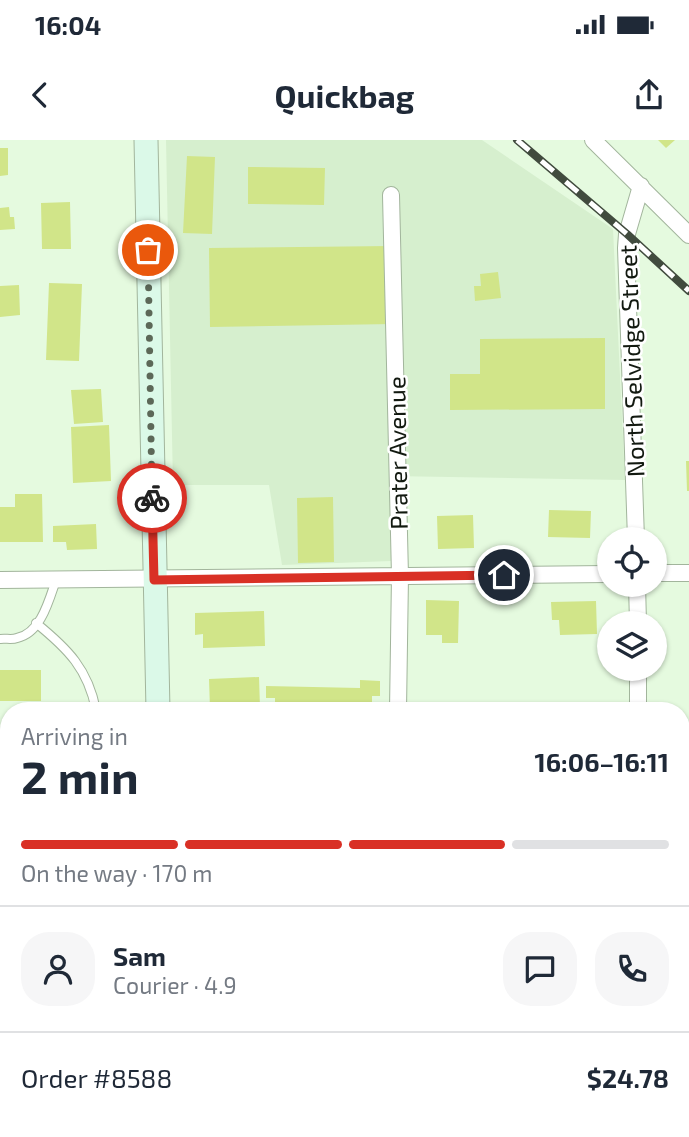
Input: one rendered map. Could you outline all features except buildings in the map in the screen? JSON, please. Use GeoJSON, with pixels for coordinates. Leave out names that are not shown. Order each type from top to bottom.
{"type":"FeatureCollection","features":[{"type":"Feature","properties":{"kind":"main road"},"geometry":{"type":"LineString","coordinates":[[146,140],[158,702]]}},
{"type":"Feature","properties":{"kind":"street"},"geometry":{"type":"LineString","coordinates":[[593,140],[689,235]]}},
{"type":"Feature","properties":{"kind":"street","name":"North Selvidge Street"},"geometry":{"type":"LineString","coordinates":[[636,527],[626,248],[627,234],[641,186]]}},
{"type":"Feature","properties":{"kind":"street","name":"Prater Avenue"},"geometry":{"type":"LineString","coordinates":[[391,195],[400,576],[398,702]]}},
{"type":"Feature","properties":{"kind":"street"},"geometry":{"type":"LineString","coordinates":[[0,580],[597,573]]}},
{"type":"Feature","properties":{"kind":"street"},"geometry":{"type":"LineString","coordinates":[[667,573],[689,573]]}},
{"type":"Feature","properties":{"kind":"street"},"geometry":{"type":"LineString","coordinates":[[638,681],[638,702]]}},
{"type":"Feature","properties":{"kind":"lane"},"geometry":{"type":"LineString","coordinates":[[0,639],[18,638],[33,629],[46,610],[56,580]]}},
{"type":"Feature","properties":{"kind":"lane"},"geometry":{"type":"LineString","coordinates":[[36,624],[64,646],[85,674],[94,702]]}},
{"type":"Feature","properties":{"kind":"shaded area"},"geometry":{"type":"Polygon","coordinates":[[[166,140],[482,140],[613,229],[625,480],[390,476],[391,561],[282,565],[269,485],[173,485],[166,140]]]}},
{"type":"Feature","properties":{"kind":"railway"},"geometry":{"type":"LineString","coordinates":[[517,140],[689,291]]}},
{"type":"Feature","properties":{"kind":"way so far"},"geometry":{"type":"LineString","coordinates":[[148,250],[152,498]]}},
{"type":"Feature","properties":{"kind":"route"},"geometry":{"type":"LineString","coordinates":[[152,498],[154,580],[504,575]]}}]}
